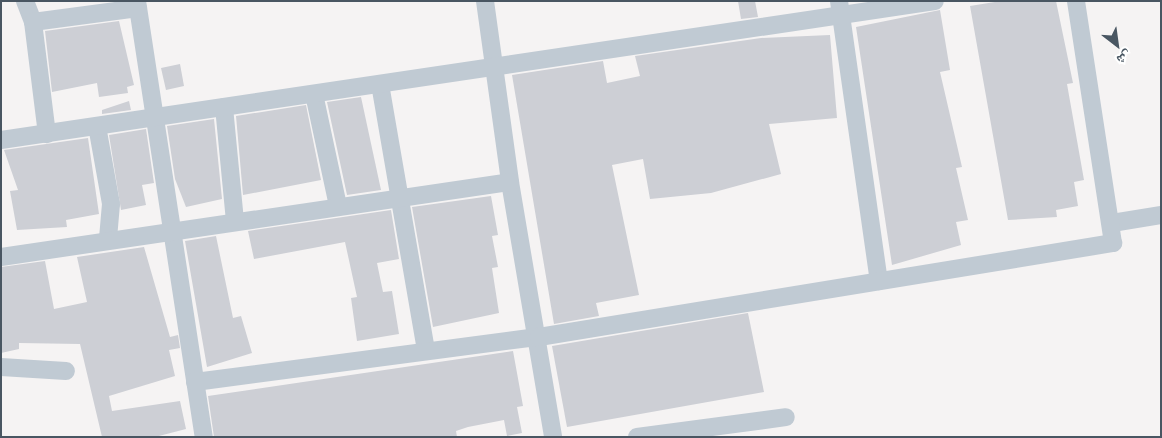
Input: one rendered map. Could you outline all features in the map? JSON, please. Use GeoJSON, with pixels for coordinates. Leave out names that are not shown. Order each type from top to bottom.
{"type":"FeatureCollection","features":[{"type":"Feature","properties":{"kind":"street"},"geometry":{"type":"LineString","coordinates":[[25,1],[33,22],[47,134]]}},
{"type":"Feature","properties":{"kind":"street"},"geometry":{"type":"LineString","coordinates":[[485,1],[510,182],[539,337],[554,437]]}},
{"type":"Feature","properties":{"kind":"street"},"geometry":{"type":"LineString","coordinates":[[1,140],[493,67],[840,8],[935,1]]}},
{"type":"Feature","properties":{"kind":"street"},"geometry":{"type":"LineString","coordinates":[[195,382],[539,337],[1113,243],[1112,223],[1076,1]]}},
{"type":"Feature","properties":{"kind":"street"},"geometry":{"type":"LineString","coordinates":[[33,22],[138,4],[170,230],[204,437]]}},
{"type":"Feature","properties":{"kind":"street"},"geometry":{"type":"LineString","coordinates":[[840,8],[879,281]]}},
{"type":"Feature","properties":{"kind":"street"},"geometry":{"type":"LineString","coordinates":[[380,84],[397,197],[426,351]]}},
{"type":"Feature","properties":{"kind":"street"},"geometry":{"type":"LineString","coordinates":[[314,94],[338,206]]}},
{"type":"Feature","properties":{"kind":"street"},"geometry":{"type":"LineString","coordinates":[[224,107],[235,221]]}},
{"type":"Feature","properties":{"kind":"street"},"geometry":{"type":"LineString","coordinates":[[98,126],[111,204],[108,238]]}},
{"type":"Feature","properties":{"kind":"street"},"geometry":{"type":"LineString","coordinates":[[1,257],[108,238],[510,182]]}},
{"type":"Feature","properties":{"kind":"street"},"geometry":{"type":"LineString","coordinates":[[1112,223],[1161,214]]}},
{"type":"Feature","properties":{"kind":"street"},"geometry":{"type":"LineString","coordinates":[[1,367],[66,371]]}},
{"type":"Feature","properties":{"kind":"street"},"geometry":{"type":"LineString","coordinates":[[637,437],[786,417]]}},
{"type":"Feature","properties":{"kind":"building"},"geometry":{"type":"Polygon","coordinates":[[[738,1],[755,1],[758,17],[741,19],[738,1]]]}},
{"type":"Feature","properties":{"kind":"building"},"geometry":{"type":"Polygon","coordinates":[[[1001,1],[1056,1],[1073,83],[1067,84],[1084,180],[1074,182],[1078,206],[1056,210],[1057,217],[1008,220],[970,6],[1001,1]]]}},
{"type":"Feature","properties":{"kind":"building"},"geometry":{"type":"Polygon","coordinates":[[[940,10],[950,70],[940,72],[962,167],[956,168],[968,220],[956,222],[961,245],[892,265],[856,27],[940,10]]]}},
{"type":"Feature","properties":{"kind":"building"},"geometry":{"type":"Polygon","coordinates":[[[119,21],[134,85],[127,87],[128,93],[99,97],[97,83],[52,92],[45,31],[119,21]]]}},
{"type":"Feature","properties":{"kind":"building"},"geometry":{"type":"Polygon","coordinates":[[[830,35],[837,118],[769,124],[781,174],[711,193],[650,199],[643,159],[612,165],[639,295],[596,303],[599,316],[554,324],[512,75],[603,61],[607,83],[640,76],[635,56],[761,38],[830,35]]]}},
{"type":"Feature","properties":{"kind":"building"},"geometry":{"type":"Polygon","coordinates":[[[180,64],[184,86],[166,90],[161,68],[180,64]]]}},
{"type":"Feature","properties":{"kind":"building"},"geometry":{"type":"Polygon","coordinates":[[[361,97],[381,190],[347,195],[327,102],[361,97]]]}},
{"type":"Feature","properties":{"kind":"building"},"geometry":{"type":"Polygon","coordinates":[[[129,101],[131,110],[102,114],[102,110],[129,101]]]}},
{"type":"Feature","properties":{"kind":"building"},"geometry":{"type":"Polygon","coordinates":[[[306,105],[321,180],[243,195],[236,116],[306,105]]]}},
{"type":"Feature","properties":{"kind":"building"},"geometry":{"type":"Polygon","coordinates":[[[214,119],[222,199],[186,207],[175,179],[167,126],[214,119]]]}},
{"type":"Feature","properties":{"kind":"building"},"geometry":{"type":"Polygon","coordinates":[[[146,129],[154,183],[142,185],[146,205],[121,210],[109,135],[146,129]]]}},
{"type":"Feature","properties":{"kind":"building"},"geometry":{"type":"Polygon","coordinates":[[[88,138],[99,214],[66,220],[67,227],[17,230],[10,191],[18,190],[4,150],[88,138]]]}},
{"type":"Feature","properties":{"kind":"building"},"geometry":{"type":"Polygon","coordinates":[[[491,196],[498,235],[492,236],[498,267],[492,268],[499,313],[433,327],[412,207],[491,196]]]}},
{"type":"Feature","properties":{"kind":"building"},"geometry":{"type":"Polygon","coordinates":[[[391,210],[399,259],[377,263],[383,292],[392,291],[399,334],[357,341],[351,298],[357,297],[345,242],[254,259],[248,231],[391,210]]]}},
{"type":"Feature","properties":{"kind":"building"},"geometry":{"type":"Polygon","coordinates":[[[216,236],[233,318],[241,316],[252,353],[207,367],[185,241],[216,236]]]}},
{"type":"Feature","properties":{"kind":"building"},"geometry":{"type":"Polygon","coordinates":[[[144,247],[170,337],[178,335],[180,348],[169,350],[175,376],[109,396],[112,411],[180,401],[186,429],[155,437],[102,437],[80,344],[19,343],[19,349],[1,353],[1,267],[45,261],[54,309],[87,302],[77,257],[144,247]]]}},
{"type":"Feature","properties":{"kind":"building"},"geometry":{"type":"Polygon","coordinates":[[[748,313],[764,392],[567,427],[552,346],[748,313]]]}},
{"type":"Feature","properties":{"kind":"building"},"geometry":{"type":"Polygon","coordinates":[[[513,351],[523,406],[517,407],[522,433],[507,436],[504,420],[456,431],[457,437],[214,437],[208,396],[513,351]]]}}]}
